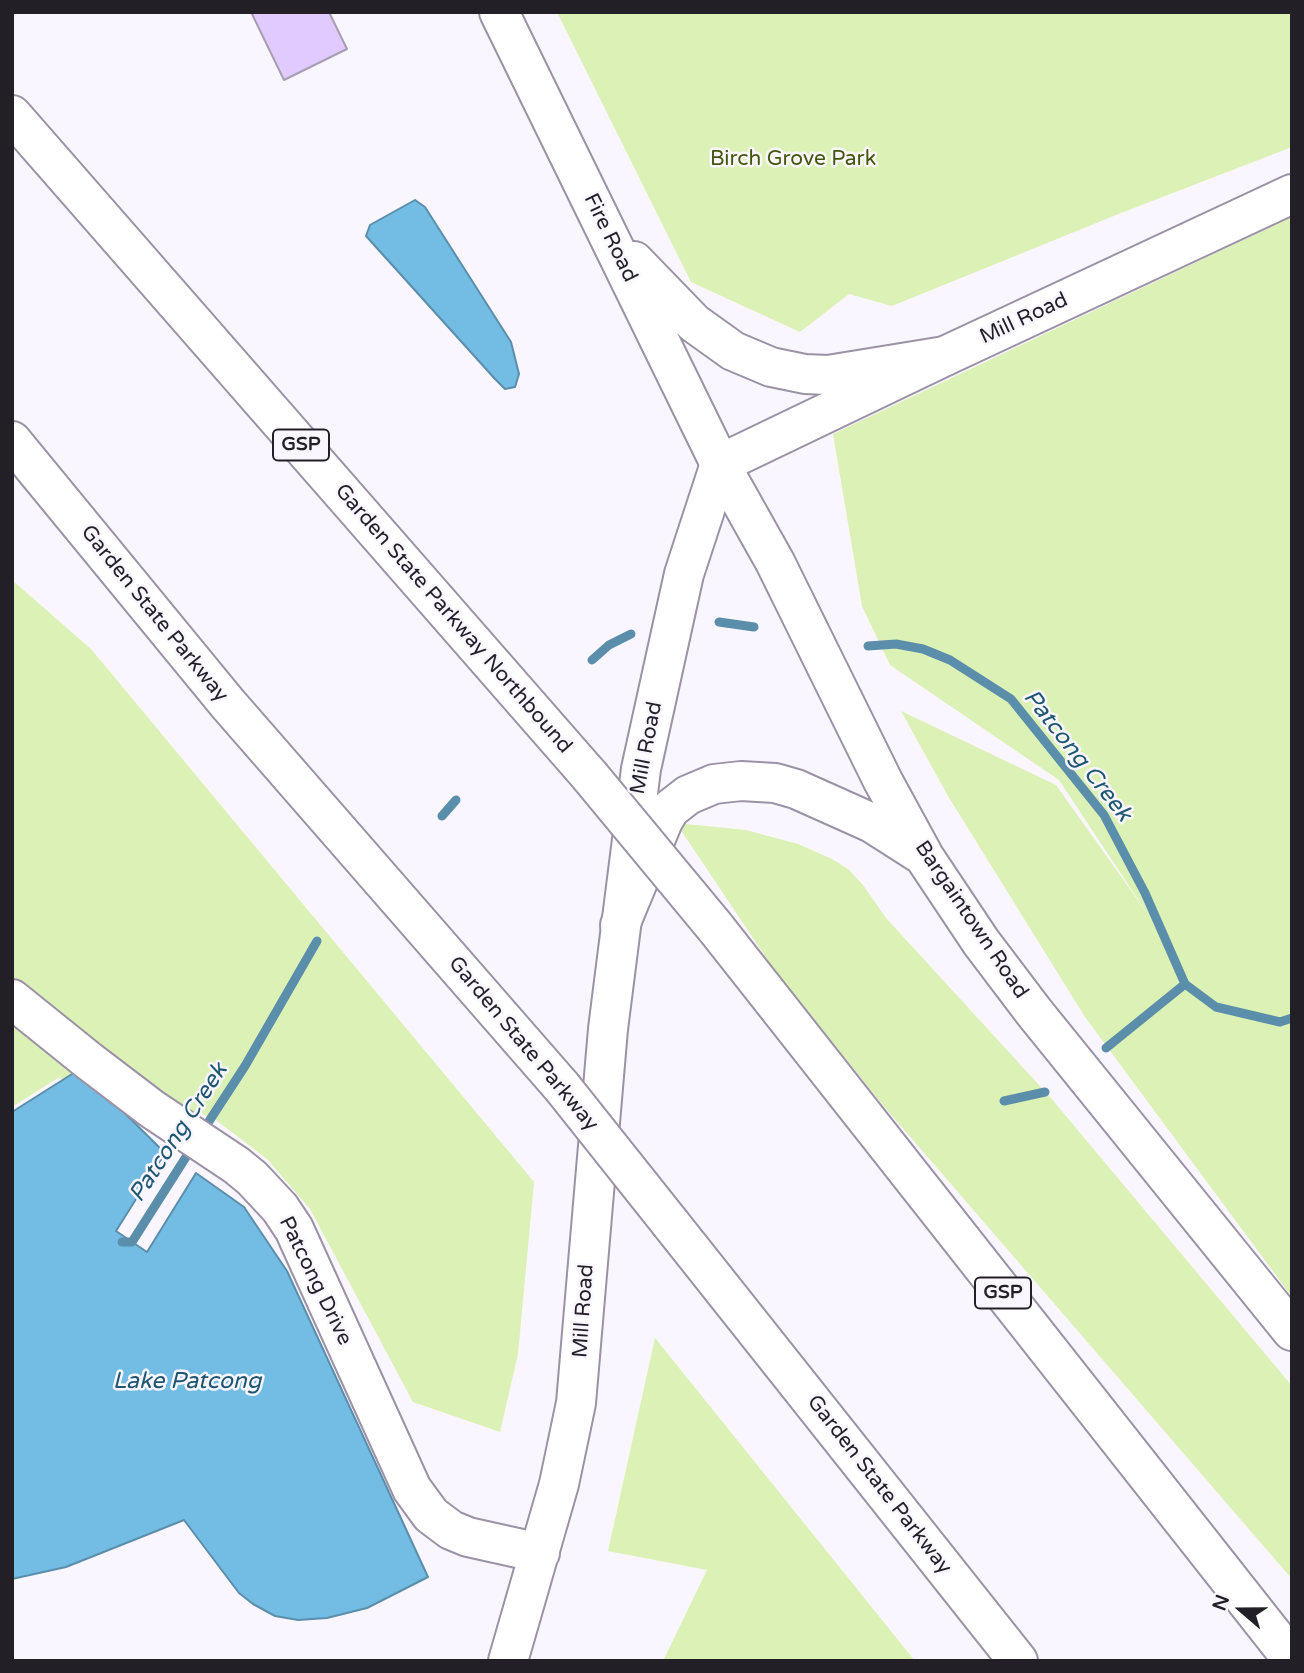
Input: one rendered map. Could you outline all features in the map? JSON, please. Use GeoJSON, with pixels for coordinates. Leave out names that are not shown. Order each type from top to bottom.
{"type":"FeatureCollection","features":[{"type":"Feature","properties":{"kind":"main road","name":"Fire Road"},"geometry":{"type":"LineString","coordinates":[[499,12],[720,464]]}},
{"type":"Feature","properties":{"kind":"main road","name":"Garden State Parkway Northbound"},"geometry":{"type":"LineString","coordinates":[[12,115],[589,775],[715,927],[1292,1659]]}},
{"type":"Feature","properties":{"kind":"main road","name":"Mill Road"},"geometry":{"type":"LineString","coordinates":[[508,1661],[559,1484],[576,1403],[608,1029],[641,769],[684,574],[720,464],[1292,194]]}},
{"type":"Feature","properties":{"kind":"main road"},"geometry":{"type":"LineString","coordinates":[[610,236],[694,323],[733,351],[771,367],[796,373],[828,375],[945,356]]}},
{"type":"Feature","properties":{"kind":"main road","name":"Garden State Parkway"},"geometry":{"type":"LineString","coordinates":[[12,441],[228,704],[562,1087],[1018,1661]]}},
{"type":"Feature","properties":{"kind":"main road","name":"Bargaintown Road"},"geometry":{"type":"LineString","coordinates":[[720,464],[775,562],[877,770],[925,858],[981,942],[1034,1012],[1292,1331]]}},
{"type":"Feature","properties":{"kind":"main road"},"geometry":{"type":"LineString","coordinates":[[620,925],[670,809],[688,795],[714,783],[775,783],[796,789],[872,823],[925,858]]}},
{"type":"Feature","properties":{"kind":"main road","name":"Patcong Drive"},"geometry":{"type":"LineString","coordinates":[[12,999],[152,1109],[252,1178],[279,1208],[294,1229],[412,1489],[431,1515],[451,1530],[468,1537],[540,1553]]}},
{"type":"Feature","properties":{"kind":"green space","name":"Birch Grove Park"},"geometry":{"type":"Polygon","coordinates":[[[557,12],[1292,12],[1292,147],[892,306],[849,294],[800,332],[691,282],[557,12]]]}},
{"type":"Feature","properties":{"kind":"green space"},"geometry":{"type":"Polygon","coordinates":[[[1292,217],[1292,1297],[1085,1017],[948,796],[901,711],[1056,785],[1147,913],[1059,780],[890,665],[862,606],[833,434],[1292,217]]]}},
{"type":"Feature","properties":{"kind":"green space"},"geometry":{"type":"Polygon","coordinates":[[[12,580],[91,649],[534,1182],[518,1354],[500,1432],[413,1402],[310,1209],[267,1159],[212,1117],[58,1078],[12,1107],[12,580]]]}},
{"type":"Feature","properties":{"kind":"green space"},"geometry":{"type":"Polygon","coordinates":[[[676,823],[746,830],[798,844],[848,869],[886,918],[1050,1097],[1292,1386],[1292,1579],[881,1103],[771,965],[676,823]]]}},
{"type":"Feature","properties":{"kind":"green space"},"geometry":{"type":"Polygon","coordinates":[[[655,1338],[915,1661],[663,1661],[707,1570],[608,1551],[655,1338]]]}},
{"type":"Feature","properties":{"kind":"water"},"geometry":{"type":"Polygon","coordinates":[[[415,200],[425,207],[511,342],[519,374],[515,387],[505,389],[495,379],[366,236],[370,225],[415,200]]]}},
{"type":"Feature","properties":{"kind":"water","name":"Lake Patcong"},"geometry":{"type":"Polygon","coordinates":[[[80,1069],[165,1153],[116,1231],[147,1252],[196,1173],[244,1207],[287,1271],[428,1577],[367,1608],[327,1618],[298,1620],[275,1616],[239,1593],[184,1520],[66,1567],[12,1579],[12,1112],[80,1069]]]}},
{"type":"Feature","properties":{"kind":"building"},"geometry":{"type":"Polygon","coordinates":[[[251,12],[329,12],[347,49],[284,80],[251,12]]]}},
{"type":"Feature","properties":{"kind":"waterway","name":"Patcong Creek"},"geometry":{"type":"LineString","coordinates":[[719,622],[754,627]]}},
{"type":"Feature","properties":{"kind":"waterway","name":"Patcong Creek"},"geometry":{"type":"LineString","coordinates":[[592,660],[609,645],[631,634]]}},
{"type":"Feature","properties":{"kind":"waterway","name":"Patcong Creek"},"geometry":{"type":"LineString","coordinates":[[868,646],[896,644],[923,649],[950,660],[1011,699],[1104,815],[1145,893],[1185,984],[1216,1007],[1280,1022],[1292,1018]]}},
{"type":"Feature","properties":{"kind":"waterway","name":"Patcong Creek"},"geometry":{"type":"LineString","coordinates":[[442,816],[456,800]]}},
{"type":"Feature","properties":{"kind":"waterway","name":"Patcong Creek"},"geometry":{"type":"LineString","coordinates":[[202,1132],[245,1066],[317,941]]}},
{"type":"Feature","properties":{"kind":"waterway"},"geometry":{"type":"LineString","coordinates":[[1106,1048],[1185,984]]}},
{"type":"Feature","properties":{"kind":"waterway"},"geometry":{"type":"LineString","coordinates":[[1004,1101],[1045,1092]]}},
{"type":"Feature","properties":{"kind":"waterway","name":"Patcong Creek"},"geometry":{"type":"LineString","coordinates":[[122,1242],[132,1242],[193,1146]]}}]}
